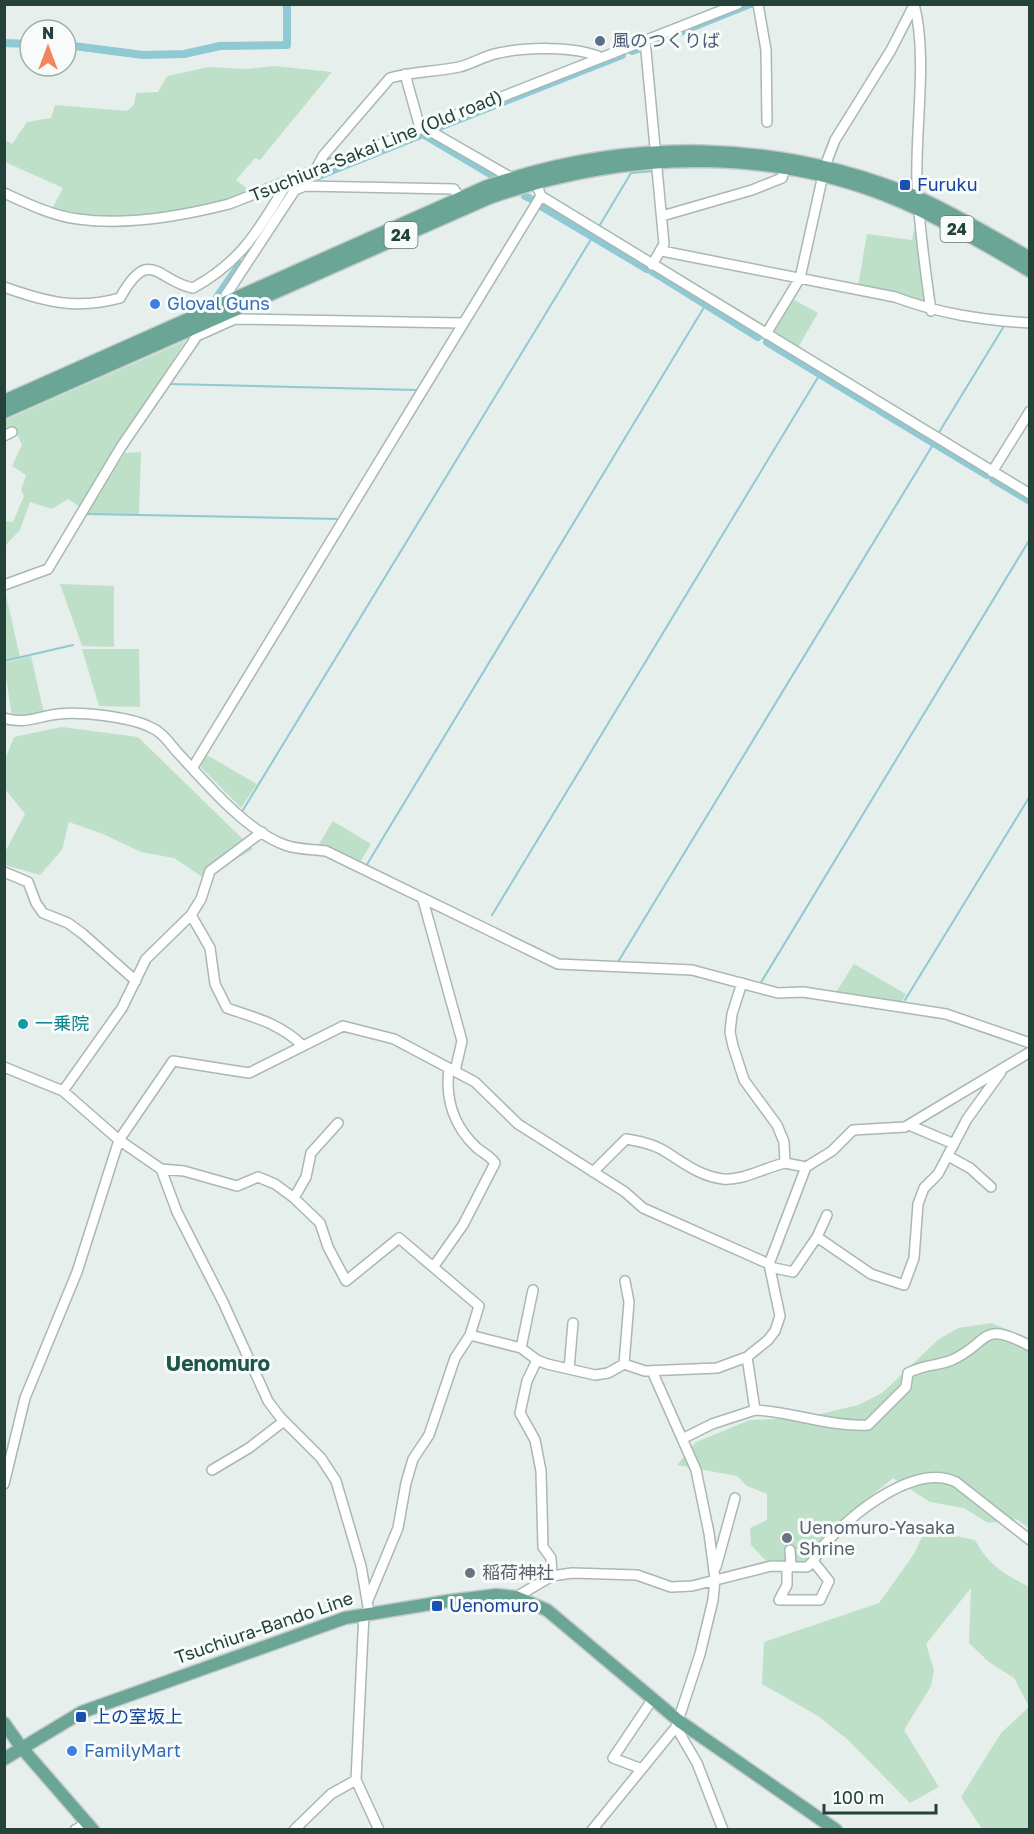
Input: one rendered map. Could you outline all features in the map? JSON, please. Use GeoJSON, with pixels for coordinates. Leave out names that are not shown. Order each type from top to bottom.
{"type":"FeatureCollection","features":[{"type":"Feature","properties":{"kind":"main road","name":"24"},"geometry":{"type":"LineString","coordinates":[[463,202],[591,159],[753,153],[824,171],[881,194],[919,204],[1029,258]]}},
{"type":"Feature","properties":{"kind":"main road","name":"24"},"geometry":{"type":"LineString","coordinates":[[657,156],[824,171]]}},
{"type":"Feature","properties":{"kind":"main road","name":"24"},"geometry":{"type":"LineString","coordinates":[[4,412],[230,311],[512,178],[534,177]]}},
{"type":"Feature","properties":{"kind":"main road","name":"24"},"geometry":{"type":"LineString","coordinates":[[919,204],[1029,271]]}},
{"type":"Feature","properties":{"kind":"main road","name":"24"},"geometry":{"type":"LineString","coordinates":[[4,400],[195,327]]}},
{"type":"Feature","properties":{"kind":"main road","name":"Tsuchiura-Bando Line"},"geometry":{"type":"LineString","coordinates":[[4,1759],[82,1712],[131,1692],[367,1608],[475,1597],[516,1597],[547,1610],[678,1724],[836,1830]]}},
{"type":"Feature","properties":{"kind":"main road"},"geometry":{"type":"LineString","coordinates":[[5,1724],[21,1747],[90,1826]]}},
{"type":"Feature","properties":{"kind":"street","name":"Tsuchiura-Sakai Line (Old road)"},"geometry":{"type":"LineString","coordinates":[[4,194],[61,216],[78,219],[124,220],[196,212],[229,204],[738,4]]}},
{"type":"Feature","properties":{"kind":"street"},"geometry":{"type":"LineString","coordinates":[[758,4],[766,50],[767,122]]}},
{"type":"Feature","properties":{"kind":"street"},"geometry":{"type":"LineString","coordinates":[[766,334],[800,278],[824,171],[835,140],[891,50],[914,5]]}},
{"type":"Feature","properties":{"kind":"street"},"geometry":{"type":"LineString","coordinates":[[914,5],[917,16],[919,74],[919,204],[931,311]]}},
{"type":"Feature","properties":{"kind":"street"},"geometry":{"type":"LineString","coordinates":[[645,40],[664,244],[652,265]]}},
{"type":"Feature","properties":{"kind":"street"},"geometry":{"type":"LineString","coordinates":[[316,169],[323,156],[390,78],[460,67],[496,53],[527,50],[588,52],[600,57]]}},
{"type":"Feature","properties":{"kind":"street"},"geometry":{"type":"LineString","coordinates":[[405,74],[422,128],[512,178]]}},
{"type":"Feature","properties":{"kind":"street"},"geometry":{"type":"LineString","coordinates":[[662,216],[752,190],[782,178],[785,169]]}},
{"type":"Feature","properties":{"kind":"street"},"geometry":{"type":"LineString","coordinates":[[534,177],[541,196],[1029,494]]}},
{"type":"Feature","properties":{"kind":"street"},"geometry":{"type":"LineString","coordinates":[[4,287],[54,302],[77,306],[100,304],[120,298],[132,277],[151,270],[158,270],[193,288],[214,276],[240,255],[290,180]]}},
{"type":"Feature","properties":{"kind":"street"},"geometry":{"type":"LineString","coordinates":[[230,311],[226,295],[295,190],[305,186],[454,189],[463,202]]}},
{"type":"Feature","properties":{"kind":"street"},"geometry":{"type":"LineString","coordinates":[[193,767],[459,324],[541,196]]}},
{"type":"Feature","properties":{"kind":"street"},"geometry":{"type":"LineString","coordinates":[[662,251],[895,297],[931,311],[969,319],[1029,323]]}},
{"type":"Feature","properties":{"kind":"street"},"geometry":{"type":"LineString","coordinates":[[240,255],[248,261]]}},
{"type":"Feature","properties":{"kind":"street"},"geometry":{"type":"LineString","coordinates":[[4,585],[48,569],[195,327],[230,311],[459,324]]}},
{"type":"Feature","properties":{"kind":"street"},"geometry":{"type":"LineString","coordinates":[[992,472],[1029,411]]}},
{"type":"Feature","properties":{"kind":"street"},"geometry":{"type":"LineString","coordinates":[[5,718],[19,722],[60,713],[131,720],[164,735],[236,812],[276,841],[298,849],[326,851],[558,964],[692,970],[778,993],[803,992],[946,1014],[1029,1043]]}},
{"type":"Feature","properties":{"kind":"street"},"geometry":{"type":"LineString","coordinates":[[63,1092],[122,1008],[146,959],[191,915],[201,899],[210,871],[262,832]]}},
{"type":"Feature","properties":{"kind":"street"},"geometry":{"type":"LineString","coordinates":[[4,872],[28,882],[36,903],[43,913],[68,923],[136,981]]}},
{"type":"Feature","properties":{"kind":"street"},"geometry":{"type":"LineString","coordinates":[[423,900],[462,1041],[452,1070],[448,1097],[455,1119],[476,1148],[495,1163],[463,1225],[434,1266]]}},
{"type":"Feature","properties":{"kind":"street"},"geometry":{"type":"LineString","coordinates":[[191,915],[210,948],[215,984],[227,1008],[273,1023],[289,1032],[303,1046]]}},
{"type":"Feature","properties":{"kind":"street"},"geometry":{"type":"LineString","coordinates":[[742,983],[732,1014],[730,1032],[733,1046],[744,1080],[777,1125],[784,1142],[785,1162]]}},
{"type":"Feature","properties":{"kind":"street"},"geometry":{"type":"LineString","coordinates":[[4,1484],[25,1398],[77,1272],[119,1140],[173,1061],[249,1073],[343,1026],[360,1028],[394,1039],[475,1082],[518,1124],[625,1192],[643,1208],[770,1266],[792,1272],[817,1237],[827,1215]]}},
{"type":"Feature","properties":{"kind":"street"},"geometry":{"type":"LineString","coordinates":[[470,1335],[521,1348],[537,1360],[596,1375],[608,1373],[624,1364],[651,1371],[717,1368],[747,1357],[768,1340],[775,1331],[780,1316],[770,1266],[806,1167],[832,1150],[853,1130],[909,1125],[1029,1052]]}},
{"type":"Feature","properties":{"kind":"street"},"geometry":{"type":"LineString","coordinates":[[817,1237],[841,1255],[860,1264],[871,1274],[904,1285],[914,1258],[918,1204],[924,1188],[938,1174],[967,1119],[1004,1067]]}},
{"type":"Feature","properties":{"kind":"street"},"geometry":{"type":"LineString","coordinates":[[4,1068],[63,1092],[119,1140],[161,1169],[184,1172],[237,1186],[258,1177],[275,1184],[294,1198],[320,1223],[328,1246],[346,1281],[399,1238],[479,1306],[470,1335],[455,1358],[429,1435],[412,1459],[398,1528],[367,1608]]}},
{"type":"Feature","properties":{"kind":"street"},"geometry":{"type":"LineString","coordinates":[[294,1198],[306,1177],[311,1153],[338,1123]]}},
{"type":"Feature","properties":{"kind":"street"},"geometry":{"type":"LineString","coordinates":[[909,1125],[954,1144]]}},
{"type":"Feature","properties":{"kind":"street"},"geometry":{"type":"LineString","coordinates":[[593,1172],[626,1139],[654,1145],[693,1171],[724,1179],[743,1176],[785,1162],[806,1167]]}},
{"type":"Feature","properties":{"kind":"street"},"geometry":{"type":"LineString","coordinates":[[948,1156],[970,1167],[991,1187]]}},
{"type":"Feature","properties":{"kind":"street"},"geometry":{"type":"LineString","coordinates":[[161,1169],[177,1212],[223,1302],[268,1401],[284,1421],[321,1458],[336,1481],[367,1608],[356,1780],[379,1830]]}},
{"type":"Feature","properties":{"kind":"street"},"geometry":{"type":"LineString","coordinates":[[624,1364],[629,1314],[625,1281]]}},
{"type":"Feature","properties":{"kind":"street"},"geometry":{"type":"LineString","coordinates":[[521,1348],[532,1290]]}},
{"type":"Feature","properties":{"kind":"street"},"geometry":{"type":"LineString","coordinates":[[569,1369],[573,1323]]}},
{"type":"Feature","properties":{"kind":"street"},"geometry":{"type":"LineString","coordinates":[[684,1438],[712,1424],[755,1410],[799,1414],[836,1424],[868,1425],[906,1388],[908,1373],[919,1367],[953,1360],[983,1337],[999,1333],[1029,1346]]}},
{"type":"Feature","properties":{"kind":"street"},"geometry":{"type":"LineString","coordinates":[[747,1357],[755,1410]]}},
{"type":"Feature","properties":{"kind":"street"},"geometry":{"type":"LineString","coordinates":[[537,1360],[527,1381],[520,1413],[530,1426],[535,1440],[541,1472],[543,1547],[551,1558],[552,1576]]}},
{"type":"Feature","properties":{"kind":"street"},"geometry":{"type":"LineString","coordinates":[[651,1371],[653,1380],[684,1438],[696,1470],[715,1576]]}},
{"type":"Feature","properties":{"kind":"street"},"geometry":{"type":"LineString","coordinates":[[212,1470],[249,1448],[284,1421]]}},
{"type":"Feature","properties":{"kind":"street"},"geometry":{"type":"LineString","coordinates":[[516,1597],[552,1576],[594,1572],[620,1573],[637,1575],[671,1587],[692,1586],[715,1576],[771,1566],[807,1567],[843,1525],[904,1484],[930,1477],[946,1477],[956,1482],[1029,1540]]}},
{"type":"Feature","properties":{"kind":"street"},"geometry":{"type":"LineString","coordinates":[[592,1830],[678,1724],[703,1644],[715,1576],[735,1498]]}},
{"type":"Feature","properties":{"kind":"street"},"geometry":{"type":"LineString","coordinates":[[790,1550],[787,1585],[778,1600],[820,1600],[829,1581],[828,1576],[813,1561]]}},
{"type":"Feature","properties":{"kind":"street"},"geometry":{"type":"LineString","coordinates":[[642,1769],[613,1758],[652,1700]]}},
{"type":"Feature","properties":{"kind":"street"},"geometry":{"type":"LineString","coordinates":[[678,1724],[697,1763],[723,1830]]}},
{"type":"Feature","properties":{"kind":"street"},"geometry":{"type":"LineString","coordinates":[[294,1830],[331,1794],[356,1780]]}},
{"type":"Feature","properties":{"kind":"street"},"geometry":{"type":"LineString","coordinates":[[75,1830],[90,1826]]}},
{"type":"Feature","properties":{"kind":"green space"},"geometry":{"type":"Polygon","coordinates":[[[275,66],[332,72],[260,160],[255,158],[236,180],[250,191],[203,205],[152,215],[127,217],[76,214],[52,209],[63,188],[5,162],[4,139],[12,144],[27,122],[51,118],[55,105],[127,111],[134,105],[136,93],[158,92],[167,76],[208,67],[246,69],[275,66]]]}},
{"type":"Feature","properties":{"kind":"green space"},"geometry":{"type":"Polygon","coordinates":[[[918,229],[926,304],[858,286],[867,234],[912,240],[914,230],[918,229]]]}},
{"type":"Feature","properties":{"kind":"green space"},"geometry":{"type":"Polygon","coordinates":[[[791,298],[818,313],[797,349],[771,333],[791,298]]]}},
{"type":"Feature","properties":{"kind":"green space"},"geometry":{"type":"Polygon","coordinates":[[[185,341],[80,507],[68,499],[52,509],[30,502],[20,530],[5,546],[5,521],[13,522],[24,496],[21,490],[26,475],[12,466],[22,445],[14,427],[5,431],[5,420],[185,341]]]}},
{"type":"Feature","properties":{"kind":"green space"},"geometry":{"type":"Polygon","coordinates":[[[141,452],[139,514],[86,514],[125,453],[141,452]]]}},
{"type":"Feature","properties":{"kind":"green space"},"geometry":{"type":"Polygon","coordinates":[[[60,584],[114,586],[114,647],[82,646],[60,584]]]}},
{"type":"Feature","properties":{"kind":"green space"},"geometry":{"type":"Polygon","coordinates":[[[4,591],[20,657],[5,661],[4,591]]]}},
{"type":"Feature","properties":{"kind":"green space"},"geometry":{"type":"Polygon","coordinates":[[[82,649],[139,649],[140,707],[99,706],[82,649]]]}},
{"type":"Feature","properties":{"kind":"green space"},"geometry":{"type":"Polygon","coordinates":[[[31,656],[44,713],[29,718],[12,717],[4,663],[31,656]]]}},
{"type":"Feature","properties":{"kind":"green space"},"geometry":{"type":"Polygon","coordinates":[[[62,727],[138,737],[253,849],[204,878],[174,858],[141,852],[103,834],[69,822],[62,850],[40,875],[5,865],[5,852],[25,814],[5,789],[4,762],[14,737],[62,727]]]}},
{"type":"Feature","properties":{"kind":"green space"},"geometry":{"type":"Polygon","coordinates":[[[205,754],[257,784],[241,808],[199,765],[205,754]]]}},
{"type":"Feature","properties":{"kind":"green space"},"geometry":{"type":"Polygon","coordinates":[[[333,821],[371,844],[359,864],[319,844],[333,821]]]}},
{"type":"Feature","properties":{"kind":"green space"},"geometry":{"type":"Polygon","coordinates":[[[854,964],[906,994],[901,1003],[836,992],[854,964]]]}},
{"type":"Feature","properties":{"kind":"green space"},"geometry":{"type":"Polygon","coordinates":[[[991,1323],[1011,1331],[1029,1352],[1029,1528],[1016,1519],[988,1523],[964,1508],[930,1502],[893,1478],[838,1524],[807,1563],[768,1563],[751,1545],[750,1528],[767,1520],[767,1494],[747,1486],[737,1476],[677,1465],[696,1442],[750,1420],[804,1418],[858,1405],[882,1393],[939,1339],[958,1328],[991,1323]]]}},
{"type":"Feature","properties":{"kind":"green space"},"geometry":{"type":"Polygon","coordinates":[[[951,1535],[975,1540],[991,1562],[1029,1587],[1029,1707],[1014,1678],[989,1662],[969,1643],[971,1588],[926,1644],[934,1670],[931,1686],[904,1730],[939,1787],[910,1803],[848,1740],[818,1716],[762,1684],[764,1642],[879,1603],[914,1554],[922,1537],[951,1535]]]}},
{"type":"Feature","properties":{"kind":"green space"},"geometry":{"type":"Polygon","coordinates":[[[1029,1707],[1029,1829],[982,1829],[961,1797],[1001,1733],[1029,1707]]]}},
{"type":"Feature","properties":{"kind":"waterway"},"geometry":{"type":"LineString","coordinates":[[78,47],[143,55],[184,54],[220,46],[287,45],[287,4]]}},
{"type":"Feature","properties":{"kind":"waterway"},"geometry":{"type":"LineString","coordinates":[[650,44],[750,4]]}},
{"type":"Feature","properties":{"kind":"waterway"},"geometry":{"type":"LineString","coordinates":[[4,43],[18,44]]}},
{"type":"Feature","properties":{"kind":"waterway"},"geometry":{"type":"LineString","coordinates":[[632,51],[643,47]]}},
{"type":"Feature","properties":{"kind":"waterway"},"geometry":{"type":"LineString","coordinates":[[434,129],[622,55]]}},
{"type":"Feature","properties":{"kind":"waterway"},"geometry":{"type":"LineString","coordinates":[[296,185],[423,134],[492,175]]}},
{"type":"Feature","properties":{"kind":"waterway"},"geometry":{"type":"LineString","coordinates":[[598,228],[631,173],[654,171]]}},
{"type":"Feature","properties":{"kind":"waterway"},"geometry":{"type":"LineString","coordinates":[[525,196],[533,200]]}},
{"type":"Feature","properties":{"kind":"waterway"},"geometry":{"type":"LineString","coordinates":[[460,320],[533,200]]}},
{"type":"Feature","properties":{"kind":"waterway"},"geometry":{"type":"LineString","coordinates":[[541,206],[647,269]]}},
{"type":"Feature","properties":{"kind":"waterway"},"geometry":{"type":"LineString","coordinates":[[248,253],[270,221]]}},
{"type":"Feature","properties":{"kind":"waterway"},"geometry":{"type":"LineString","coordinates":[[243,810],[593,236]]}},
{"type":"Feature","properties":{"kind":"waterway"},"geometry":{"type":"LineString","coordinates":[[217,297],[240,264]]}},
{"type":"Feature","properties":{"kind":"waterway"},"geometry":{"type":"LineString","coordinates":[[652,271],[758,337]]}},
{"type":"Feature","properties":{"kind":"waterway"},"geometry":{"type":"LineString","coordinates":[[366,866],[706,304]]}},
{"type":"Feature","properties":{"kind":"waterway"},"geometry":{"type":"LineString","coordinates":[[938,434],[1004,326]]}},
{"type":"Feature","properties":{"kind":"waterway"},"geometry":{"type":"LineString","coordinates":[[374,461],[456,327]]}},
{"type":"Feature","properties":{"kind":"waterway"},"geometry":{"type":"LineString","coordinates":[[767,342],[874,407]]}},
{"type":"Feature","properties":{"kind":"waterway"},"geometry":{"type":"LineString","coordinates":[[492,915],[820,374]]}},
{"type":"Feature","properties":{"kind":"waterway"},"geometry":{"type":"LineString","coordinates":[[169,384],[417,390]]}},
{"type":"Feature","properties":{"kind":"waterway"},"geometry":{"type":"LineString","coordinates":[[879,410],[987,475]]}},
{"type":"Feature","properties":{"kind":"waterway"},"geometry":{"type":"LineString","coordinates":[[618,962],[934,443]]}},
{"type":"Feature","properties":{"kind":"waterway"},"geometry":{"type":"LineString","coordinates":[[993,479],[1030,501]]}},
{"type":"Feature","properties":{"kind":"waterway"},"geometry":{"type":"LineString","coordinates":[[87,514],[339,519]]}},
{"type":"Feature","properties":{"kind":"waterway"},"geometry":{"type":"LineString","coordinates":[[760,984],[1030,539]]}},
{"type":"Feature","properties":{"kind":"waterway"},"geometry":{"type":"LineString","coordinates":[[4,661],[73,645]]}},
{"type":"Feature","properties":{"kind":"waterway"},"geometry":{"type":"LineString","coordinates":[[905,1000],[1030,796]]}},
{"type":"Feature","properties":{"kind":"place","name":"風のつくりば"},"geometry":{"type":"Point","coordinates":[600,41]}},
{"type":"Feature","properties":{"kind":"place","name":"Furuku"},"geometry":{"type":"Point","coordinates":[905,185]}},
{"type":"Feature","properties":{"kind":"place","name":"Gloval Guns"},"geometry":{"type":"Point","coordinates":[155,304]}},
{"type":"Feature","properties":{"kind":"place","name":"一乗院"},"geometry":{"type":"Point","coordinates":[23,1024]}},
{"type":"Feature","properties":{"kind":"place","name":"Uenomuro-Yasaka Shrine"},"geometry":{"type":"Point","coordinates":[787,1538]}},
{"type":"Feature","properties":{"kind":"place","name":"稲荷神社"},"geometry":{"type":"Point","coordinates":[470,1573]}},
{"type":"Feature","properties":{"kind":"place","name":"Uenomuro"},"geometry":{"type":"Point","coordinates":[437,1606]}},
{"type":"Feature","properties":{"kind":"place","name":"上の室坂上"},"geometry":{"type":"Point","coordinates":[81,1717]}},
{"type":"Feature","properties":{"kind":"place","name":"FamilyMart"},"geometry":{"type":"Point","coordinates":[72,1751]}},
{"type":"Feature","properties":{"kind":"district","name":"Uenomuro"},"geometry":{"type":"Point","coordinates":[218,1364]}}]}
